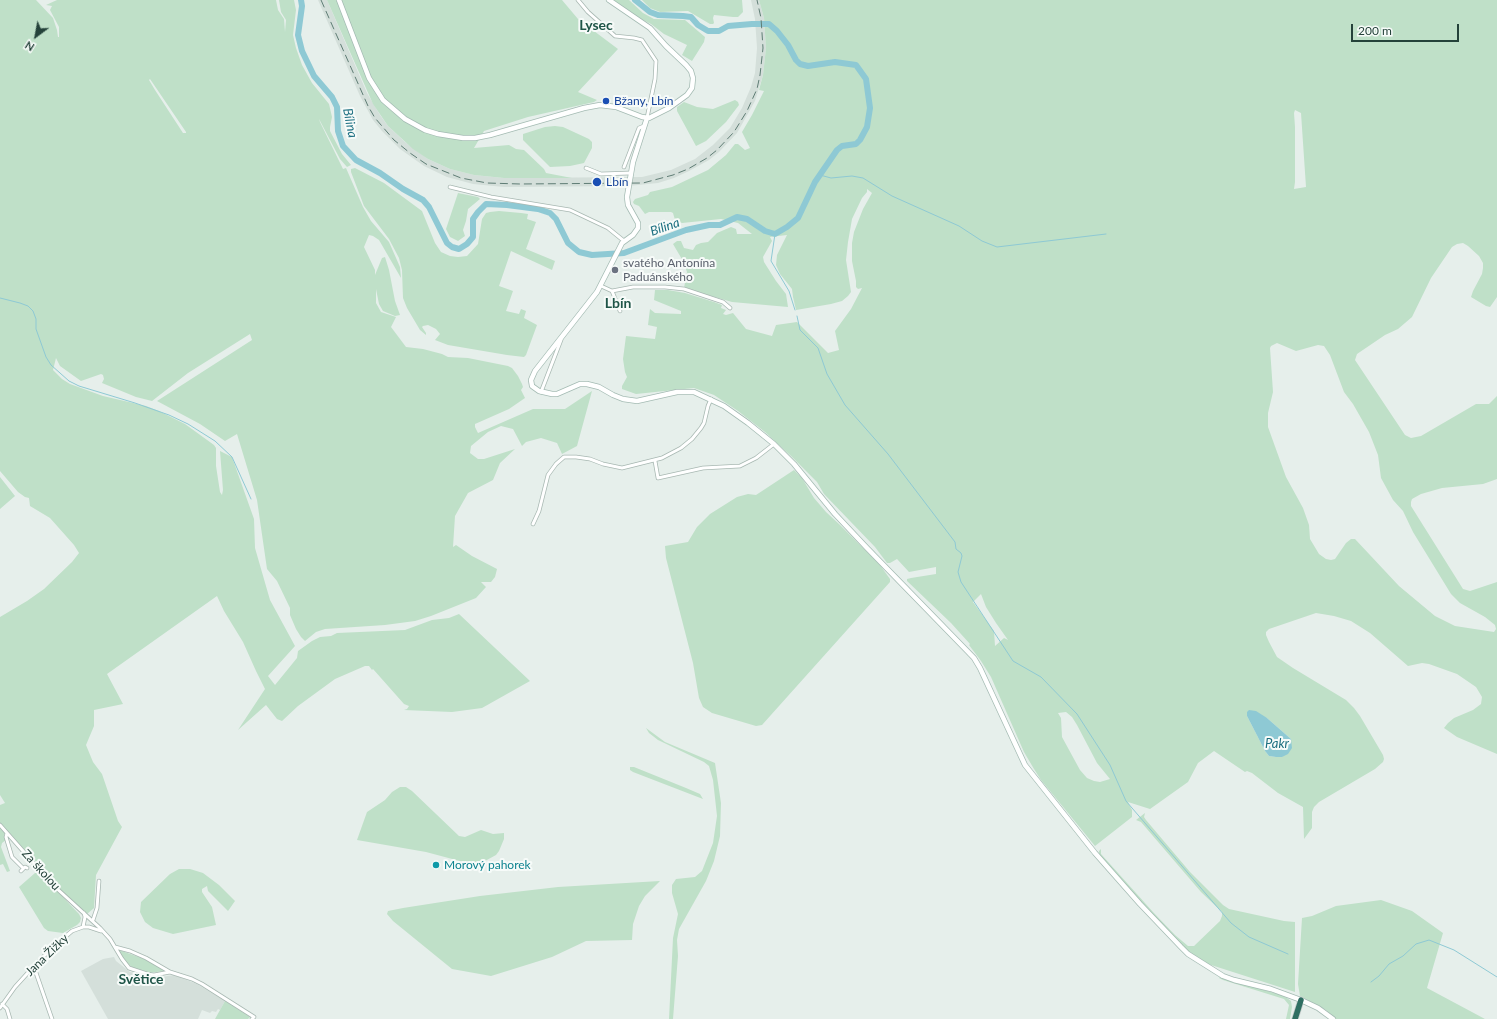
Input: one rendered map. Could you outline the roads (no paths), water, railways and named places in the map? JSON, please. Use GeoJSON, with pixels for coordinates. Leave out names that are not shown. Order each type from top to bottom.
{"type":"FeatureCollection","features":[{"type":"Feature","properties":{"kind":"highway"},"geometry":{"type":"LineString","coordinates":[[1295,1019],[1301,1000]]}},
{"type":"Feature","properties":{"kind":"street"},"geometry":{"type":"LineString","coordinates":[[339,0],[363,64],[375,90],[394,111],[425,130],[452,137],[475,138],[600,105],[621,108],[646,118],[655,116],[687,95],[693,85],[692,75],[686,65],[650,28],[609,0]]}},
{"type":"Feature","properties":{"kind":"street"},"geometry":{"type":"LineString","coordinates":[[578,0],[588,12],[615,36],[642,40],[656,62],[656,69],[646,118],[630,173],[627,201],[636,218],[638,228],[624,241],[601,286],[532,377],[530,380],[532,386],[541,392],[556,394],[580,384],[587,384],[599,387],[613,395],[628,400],[637,401],[684,391],[694,392],[724,406],[748,423],[774,444],[794,464],[835,514],[974,658],[1025,765],[1095,853],[1188,954],[1223,976],[1271,989],[1301,1000],[1318,1008],[1333,1019]]}},
{"type":"Feature","properties":{"kind":"street"},"geometry":{"type":"LineString","coordinates":[[624,167],[639,128],[644,126]]}},
{"type":"Feature","properties":{"kind":"street"},"geometry":{"type":"LineString","coordinates":[[586,168],[601,174],[630,173]]}},
{"type":"Feature","properties":{"kind":"street"},"geometry":{"type":"LineString","coordinates":[[450,187],[491,198],[570,210],[608,228],[624,241]]}},
{"type":"Feature","properties":{"kind":"street"},"geometry":{"type":"LineString","coordinates":[[601,286],[612,292],[620,311]]}},
{"type":"Feature","properties":{"kind":"street"},"geometry":{"type":"LineString","coordinates":[[612,292],[633,287],[665,286],[684,290],[722,302],[730,308]]}},
{"type":"Feature","properties":{"kind":"street"},"geometry":{"type":"LineString","coordinates":[[541,392],[560,344],[561,337]]}},
{"type":"Feature","properties":{"kind":"street"},"geometry":{"type":"LineString","coordinates":[[533,524],[539,511],[548,475],[556,464],[564,458],[576,457],[590,459],[603,464],[622,468],[655,460],[671,454],[692,439],[704,423],[711,399]]}},
{"type":"Feature","properties":{"kind":"street"},"geometry":{"type":"LineString","coordinates":[[655,460],[658,478],[702,468],[740,466],[756,458],[774,444]]}},
{"type":"Feature","properties":{"kind":"street","name":"Za školou"},"geometry":{"type":"LineString","coordinates":[[0,825],[54,886],[93,920],[106,934],[126,965],[134,970],[154,975],[170,972]]}},
{"type":"Feature","properties":{"kind":"street"},"geometry":{"type":"LineString","coordinates":[[8,833],[6,836],[12,857],[22,870],[26,866],[27,868]]}},
{"type":"Feature","properties":{"kind":"street"},"geometry":{"type":"LineString","coordinates":[[93,920],[97,908],[100,881]]}},
{"type":"Feature","properties":{"kind":"street"},"geometry":{"type":"LineString","coordinates":[[84,913],[85,917],[83,927],[94,928],[106,934]]}},
{"type":"Feature","properties":{"kind":"street","name":"Jana Žižky"},"geometry":{"type":"LineString","coordinates":[[0,1008],[15,987],[59,942],[72,931],[83,927]]}},
{"type":"Feature","properties":{"kind":"street"},"geometry":{"type":"LineString","coordinates":[[115,947],[146,958],[170,972],[198,982],[253,1018]]}},
{"type":"Feature","properties":{"kind":"street"},"geometry":{"type":"LineString","coordinates":[[34,967],[52,1019]]}},
{"type":"Feature","properties":{"kind":"street"},"geometry":{"type":"LineString","coordinates":[[2,1004],[7,1009],[10,1019]]}},
{"type":"Feature","properties":{"kind":"water","name":"Pakr"},"geometry":{"type":"Polygon","coordinates":[[[1249,710],[1256,711],[1267,718],[1291,739],[1292,748],[1288,754],[1282,757],[1269,756],[1247,716],[1247,712],[1249,710]]]}},
{"type":"Feature","properties":{"kind":"waterway","name":"Bílina"},"geometry":{"type":"LineString","coordinates":[[301,0],[302,6],[298,35],[302,51],[314,76],[332,97],[337,107],[338,131],[343,146],[356,160],[423,200],[429,207],[447,243],[452,247],[459,249],[467,244],[473,237],[473,219],[486,204],[538,209],[550,213],[556,219],[568,243],[579,252],[592,255],[624,253],[686,230],[709,225],[720,225],[737,217],[747,219],[765,231],[775,234],[787,227],[798,218],[815,182],[837,150],[842,146],[856,144],[867,127],[870,108],[866,79],[856,65],[835,62],[808,66],[800,64],[796,60],[788,45],[777,31],[769,24],[728,26],[719,31],[708,31],[698,25],[691,17],[658,15],[650,12],[635,0]]}},
{"type":"Feature","properties":{"kind":"waterway"},"geometry":{"type":"LineString","coordinates":[[820,175],[831,178],[852,176],[863,178],[892,196],[959,226],[982,241],[997,247],[1106,234]]}},
{"type":"Feature","properties":{"kind":"waterway"},"geometry":{"type":"LineString","coordinates":[[775,234],[771,261],[789,291],[795,310]]}},
{"type":"Feature","properties":{"kind":"waterway"},"geometry":{"type":"LineString","coordinates":[[0,298],[28,306],[33,311],[36,319],[36,329],[46,357],[51,365],[69,381],[79,386],[169,415],[188,424],[215,441],[232,457],[251,499]]}},
{"type":"Feature","properties":{"kind":"waterway"},"geometry":{"type":"LineString","coordinates":[[797,316],[800,330],[818,348],[827,374],[845,405],[888,454],[955,542],[956,549],[962,556],[958,572],[961,582],[1013,661],[1041,677],[1077,714],[1110,765],[1126,801],[1231,923],[1249,937],[1288,954]]}},
{"type":"Feature","properties":{"kind":"waterway"},"geometry":{"type":"LineString","coordinates":[[1371,982],[1379,976],[1389,964],[1403,956],[1416,944],[1429,940],[1454,950],[1497,977]]}},
{"type":"Feature","properties":{"kind":"railway"},"geometry":{"type":"LineString","coordinates":[[321,0],[368,106],[375,118],[394,140],[426,164],[461,178],[487,183],[520,184],[643,183],[673,175],[688,169],[707,158],[734,132],[747,111],[757,89],[763,48],[761,18],[757,0]]}},
{"type":"Feature","properties":{"kind":"place","name":"Bžany, Lbín"},"geometry":{"type":"Point","coordinates":[606,101]}},
{"type":"Feature","properties":{"kind":"place","name":"Lbín"},"geometry":{"type":"Point","coordinates":[597,182]}},
{"type":"Feature","properties":{"kind":"place","name":"svatého Antonína Paduánského"},"geometry":{"type":"Point","coordinates":[615,270]}},
{"type":"Feature","properties":{"kind":"place","name":"Morový pahorek"},"geometry":{"type":"Point","coordinates":[436,865]}},
{"type":"Feature","properties":{"kind":"district","name":"Lysec"},"geometry":{"type":"Point","coordinates":[596,25]}},
{"type":"Feature","properties":{"kind":"district","name":"Lbín"},"geometry":{"type":"Point","coordinates":[618,303]}},
{"type":"Feature","properties":{"kind":"district","name":"Světice"},"geometry":{"type":"Point","coordinates":[141,979]}}]}
